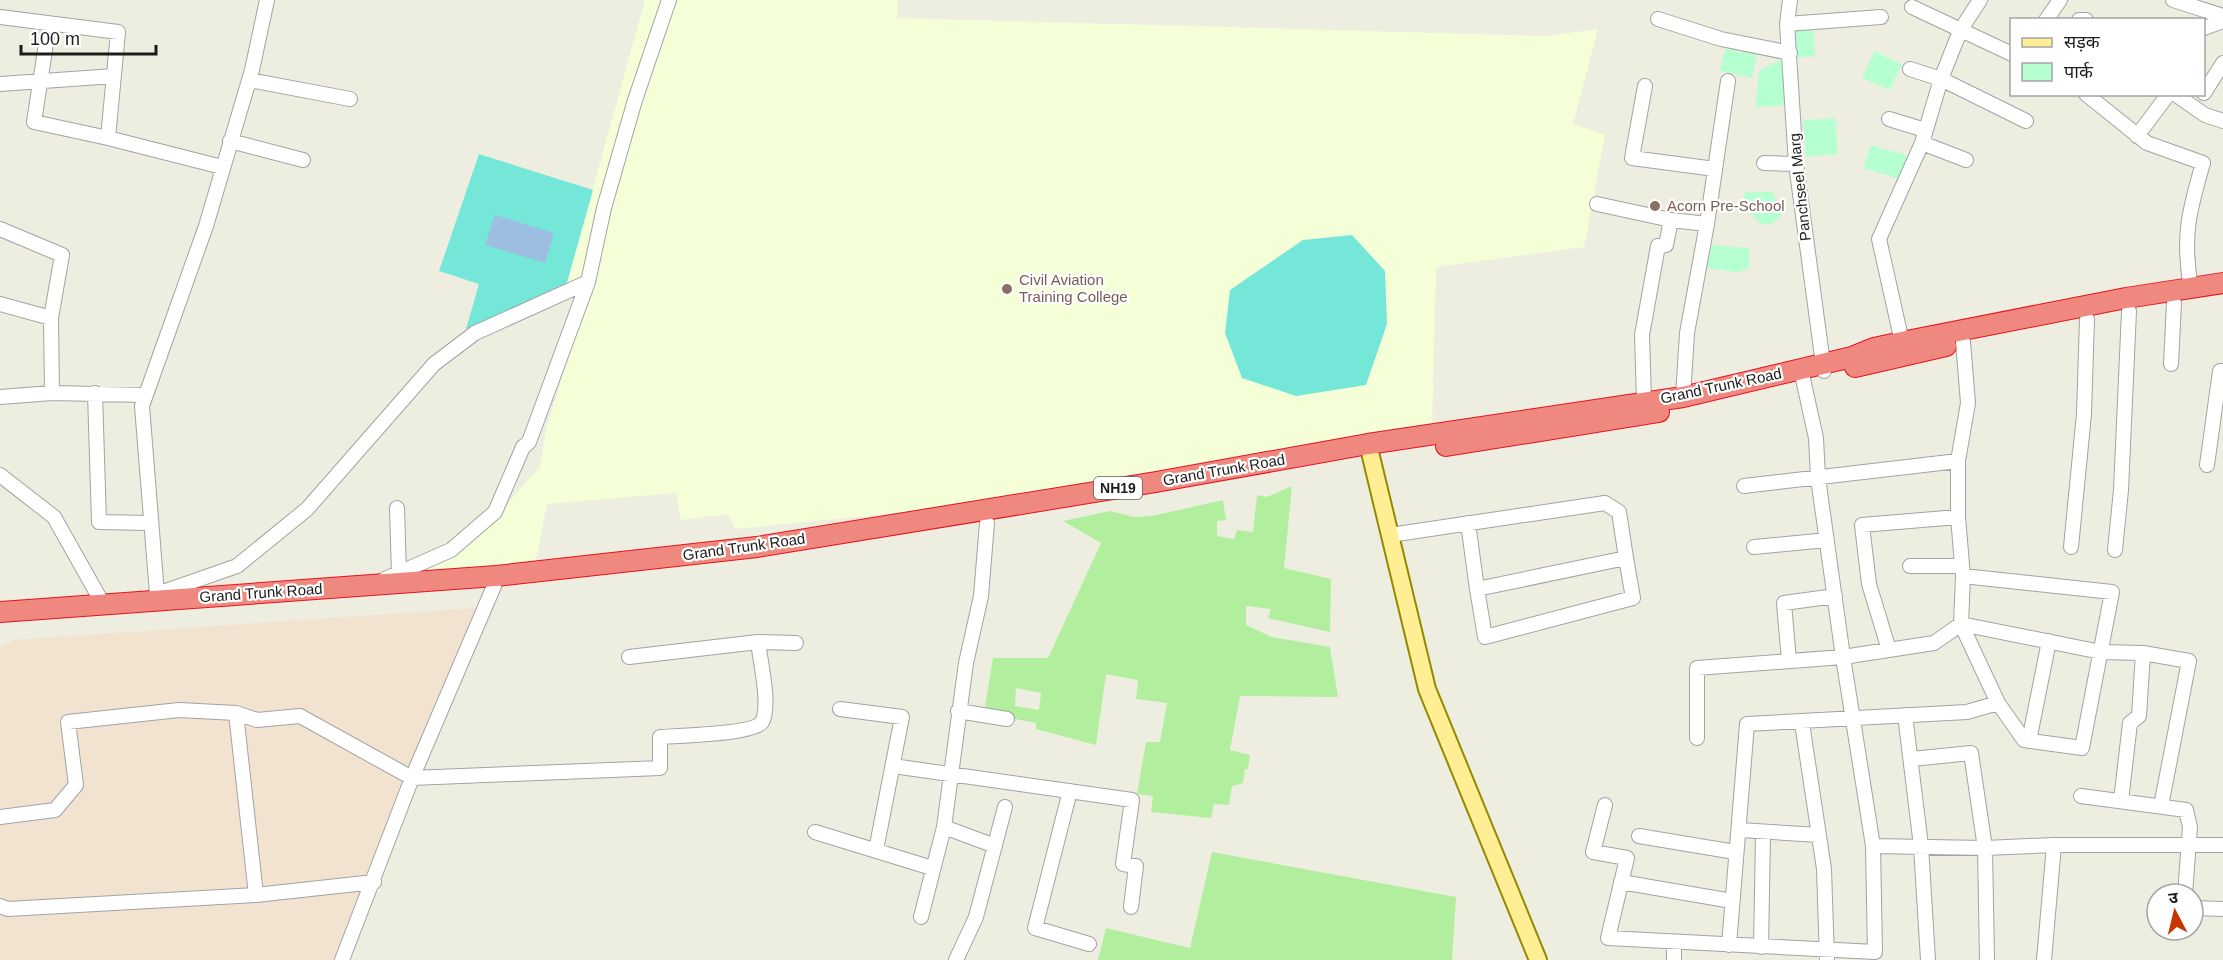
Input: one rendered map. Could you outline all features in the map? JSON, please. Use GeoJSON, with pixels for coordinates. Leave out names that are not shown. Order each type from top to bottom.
{"type":"FeatureCollection","features":[{"type":"Feature","properties":{"kind":"highway","name":"Grand Trunk Road"},"geometry":{"type":"LineString","coordinates":[[0,612],[103,604],[154,597],[366,586],[599,566],[757,547],[1369,450],[1647,414],[1803,380],[1823,368],[1874,348],[2223,283]]}},
{"type":"Feature","properties":{"kind":"highway","name":"Grand Trunk Road"},"geometry":{"type":"LineString","coordinates":[[0,625],[669,570],[987,523],[1369,450],[1644,401],[1683,397],[1823,368],[2129,311],[2223,296]]}},
{"type":"Feature","properties":{"kind":"main road"},"geometry":{"type":"LineString","coordinates":[[1369,450],[1427,690],[1538,960]]}},
{"type":"Feature","properties":{"kind":"street"},"geometry":{"type":"LineString","coordinates":[[267,0],[249,80],[206,226],[142,406],[154,597],[237,566],[307,509],[434,364],[475,333],[588,282]]}},
{"type":"Feature","properties":{"kind":"street"},"geometry":{"type":"LineString","coordinates":[[366,586],[399,574],[451,550],[495,512],[523,447],[529,442],[588,282],[604,208],[635,100],[669,0]]}},
{"type":"Feature","properties":{"kind":"street","name":"Panchseel Marg"},"geometry":{"type":"LineString","coordinates":[[1790,0],[1787,24],[1796,164],[1823,368]]}},
{"type":"Feature","properties":{"kind":"street"},"geometry":{"type":"LineString","coordinates":[[1902,342],[1879,239],[1923,137],[1941,79],[1960,31],[1980,0]]}},
{"type":"Feature","properties":{"kind":"street"},"geometry":{"type":"LineString","coordinates":[[2047,18],[2060,0]]}},
{"type":"Feature","properties":{"kind":"street"},"geometry":{"type":"LineString","coordinates":[[2173,0],[2223,16]]}},
{"type":"Feature","properties":{"kind":"street"},"geometry":{"type":"LineString","coordinates":[[1912,7],[2010,53]]}},
{"type":"Feature","properties":{"kind":"street"},"geometry":{"type":"LineString","coordinates":[[0,17],[118,32],[108,138]]}},
{"type":"Feature","properties":{"kind":"street"},"geometry":{"type":"LineString","coordinates":[[1787,24],[1881,17]]}},
{"type":"Feature","properties":{"kind":"street"},"geometry":{"type":"LineString","coordinates":[[1658,19],[1721,39],[1790,53]]}},
{"type":"Feature","properties":{"kind":"street"},"geometry":{"type":"LineString","coordinates":[[2205,28],[2223,21]]}},
{"type":"Feature","properties":{"kind":"street"},"geometry":{"type":"LineString","coordinates":[[49,24],[34,122],[222,167]]}},
{"type":"Feature","properties":{"kind":"street"},"geometry":{"type":"LineString","coordinates":[[2205,91],[2223,63]]}},
{"type":"Feature","properties":{"kind":"street"},"geometry":{"type":"LineString","coordinates":[[1910,69],[1941,79],[2026,121]]}},
{"type":"Feature","properties":{"kind":"street"},"geometry":{"type":"LineString","coordinates":[[0,84],[114,76]]}},
{"type":"Feature","properties":{"kind":"street"},"geometry":{"type":"LineString","coordinates":[[249,80],[350,99]]}},
{"type":"Feature","properties":{"kind":"street"},"geometry":{"type":"LineString","coordinates":[[1683,397],[1687,333],[1707,224],[1728,81]]}},
{"type":"Feature","properties":{"kind":"street"},"geometry":{"type":"LineString","coordinates":[[1645,86],[1632,158],[1715,169]]}},
{"type":"Feature","properties":{"kind":"street"},"geometry":{"type":"LineString","coordinates":[[2094,96],[2147,143],[2203,163],[2185,241],[2191,288]]}},
{"type":"Feature","properties":{"kind":"street"},"geometry":{"type":"LineString","coordinates":[[2137,136],[2170,96]]}},
{"type":"Feature","properties":{"kind":"street"},"geometry":{"type":"LineString","coordinates":[[2173,96],[2205,115],[2223,121]]}},
{"type":"Feature","properties":{"kind":"street"},"geometry":{"type":"LineString","coordinates":[[2194,107],[2202,96]]}},
{"type":"Feature","properties":{"kind":"street"},"geometry":{"type":"LineString","coordinates":[[1889,119],[1966,160]]}},
{"type":"Feature","properties":{"kind":"street"},"geometry":{"type":"LineString","coordinates":[[230,141],[303,160]]}},
{"type":"Feature","properties":{"kind":"street"},"geometry":{"type":"LineString","coordinates":[[1764,162],[1796,164]]}},
{"type":"Feature","properties":{"kind":"street"},"geometry":{"type":"LineString","coordinates":[[1597,204],[1671,220],[1707,224]]}},
{"type":"Feature","properties":{"kind":"street"},"geometry":{"type":"LineString","coordinates":[[1644,401],[1642,335],[1658,246],[1666,245],[1671,220]]}},
{"type":"Feature","properties":{"kind":"street"},"geometry":{"type":"LineString","coordinates":[[0,229],[62,255],[51,318],[52,393]]}},
{"type":"Feature","properties":{"kind":"street"},"geometry":{"type":"LineString","coordinates":[[2171,364],[2174,303]]}},
{"type":"Feature","properties":{"kind":"street"},"geometry":{"type":"LineString","coordinates":[[0,304],[51,318]]}},
{"type":"Feature","properties":{"kind":"street"},"geometry":{"type":"LineString","coordinates":[[2115,550],[2121,490],[2129,311]]}},
{"type":"Feature","properties":{"kind":"street"},"geometry":{"type":"LineString","coordinates":[[2071,547],[2084,414],[2087,319]]}},
{"type":"Feature","properties":{"kind":"street"},"geometry":{"type":"LineString","coordinates":[[1910,566],[1963,571],[2112,592],[2082,748],[2024,740],[1998,702],[1961,624],[1963,571],[1958,517],[1958,461],[1968,403],[1963,342]]}},
{"type":"Feature","properties":{"kind":"street"},"geometry":{"type":"LineString","coordinates":[[2207,465],[2220,370],[2223,371]]}},
{"type":"Feature","properties":{"kind":"street"},"geometry":{"type":"LineString","coordinates":[[1605,805],[1593,852],[1627,858],[1608,938],[1724,945],[1766,952],[1827,956],[1875,952],[1874,846],[1843,657],[1818,478],[1816,438],[1803,380]]}},
{"type":"Feature","properties":{"kind":"street"},"geometry":{"type":"LineString","coordinates":[[0,397],[52,393],[146,395]]}},
{"type":"Feature","properties":{"kind":"street"},"geometry":{"type":"LineString","coordinates":[[94,393],[99,522],[149,523]]}},
{"type":"Feature","properties":{"kind":"street"},"geometry":{"type":"LineString","coordinates":[[1744,486],[1958,461]]}},
{"type":"Feature","properties":{"kind":"street"},"geometry":{"type":"LineString","coordinates":[[0,475],[54,517],[103,604]]}},
{"type":"Feature","properties":{"kind":"street"},"geometry":{"type":"LineString","coordinates":[[1390,535],[1468,523],[1605,503],[1619,512],[1633,598],[1485,637],[1468,523]]}},
{"type":"Feature","properties":{"kind":"street"},"geometry":{"type":"LineString","coordinates":[[397,508],[399,574]]}},
{"type":"Feature","properties":{"kind":"street"},"geometry":{"type":"LineString","coordinates":[[1889,650],[1869,584],[1862,525],[1958,517]]}},
{"type":"Feature","properties":{"kind":"street"},"geometry":{"type":"LineString","coordinates":[[921,917],[944,827],[958,711],[981,596],[987,523]]}},
{"type":"Feature","properties":{"kind":"street"},"geometry":{"type":"LineString","coordinates":[[1754,546],[1827,540]]}},
{"type":"Feature","properties":{"kind":"street"},"geometry":{"type":"LineString","coordinates":[[1477,589],[1626,558]]}},
{"type":"Feature","properties":{"kind":"street"},"geometry":{"type":"LineString","coordinates":[[342,960],[374,882],[412,778],[494,586]]}},
{"type":"Feature","properties":{"kind":"street"},"geometry":{"type":"LineString","coordinates":[[1789,661],[1784,603],[1835,596]]}},
{"type":"Feature","properties":{"kind":"street"},"geometry":{"type":"LineString","coordinates":[[1697,738],[1697,668],[1843,657],[1934,644],[1961,624],[2101,652],[2143,653],[2189,661],[2161,806]]}},
{"type":"Feature","properties":{"kind":"street"},"geometry":{"type":"LineString","coordinates":[[2029,741],[2049,641]]}},
{"type":"Feature","properties":{"kind":"street"},"geometry":{"type":"LineString","coordinates":[[0,817],[55,810],[76,785],[68,722],[179,710],[236,713],[257,720],[300,716],[412,778],[660,768],[660,737],[741,730],[754,728],[762,722],[766,706],[758,642]]}},
{"type":"Feature","properties":{"kind":"street"},"geometry":{"type":"LineString","coordinates":[[629,657],[758,642],[796,643]]}},
{"type":"Feature","properties":{"kind":"street"},"geometry":{"type":"LineString","coordinates":[[2121,801],[2130,723],[2139,716],[2143,653]]}},
{"type":"Feature","properties":{"kind":"street"},"geometry":{"type":"LineString","coordinates":[[1720,960],[1732,901],[1735,852],[1740,830],[1747,724],[1802,723],[1967,712],[1998,702]]}},
{"type":"Feature","properties":{"kind":"street"},"geometry":{"type":"LineString","coordinates":[[840,709],[902,717],[876,850]]}},
{"type":"Feature","properties":{"kind":"street"},"geometry":{"type":"LineString","coordinates":[[958,711],[1007,720]]}},
{"type":"Feature","properties":{"kind":"street"},"geometry":{"type":"LineString","coordinates":[[236,713],[256,895]]}},
{"type":"Feature","properties":{"kind":"street"},"geometry":{"type":"LineString","coordinates":[[1905,715],[1921,846],[1928,960]]}},
{"type":"Feature","properties":{"kind":"street"},"geometry":{"type":"LineString","coordinates":[[1802,723],[1824,869],[1827,956]]}},
{"type":"Feature","properties":{"kind":"street"},"geometry":{"type":"LineString","coordinates":[[1912,759],[1971,753],[1985,848],[1987,960]]}},
{"type":"Feature","properties":{"kind":"street"},"geometry":{"type":"LineString","coordinates":[[893,766],[1132,801],[1123,864],[1136,866],[1131,908]]}},
{"type":"Feature","properties":{"kind":"street"},"geometry":{"type":"LineString","coordinates":[[1070,791],[1035,928],[1089,944]]}},
{"type":"Feature","properties":{"kind":"street"},"geometry":{"type":"LineString","coordinates":[[2081,796],[2186,810],[2190,828],[2185,882]]}},
{"type":"Feature","properties":{"kind":"street"},"geometry":{"type":"LineString","coordinates":[[956,960],[976,917],[1005,807]]}},
{"type":"Feature","properties":{"kind":"street"},"geometry":{"type":"LineString","coordinates":[[944,827],[995,846]]}},
{"type":"Feature","properties":{"kind":"street"},"geometry":{"type":"LineString","coordinates":[[1740,830],[1763,834],[1819,835]]}},
{"type":"Feature","properties":{"kind":"street"},"geometry":{"type":"LineString","coordinates":[[815,832],[932,868]]}},
{"type":"Feature","properties":{"kind":"street"},"geometry":{"type":"LineString","coordinates":[[1763,834],[1766,952]]}},
{"type":"Feature","properties":{"kind":"street"},"geometry":{"type":"LineString","coordinates":[[1639,836],[1735,852]]}},
{"type":"Feature","properties":{"kind":"street"},"geometry":{"type":"LineString","coordinates":[[1874,846],[1985,848],[2054,845],[2223,845]]}},
{"type":"Feature","properties":{"kind":"street"},"geometry":{"type":"LineString","coordinates":[[2044,960],[2054,845]]}},
{"type":"Feature","properties":{"kind":"street"},"geometry":{"type":"LineString","coordinates":[[0,906],[8,909],[256,895],[374,882]]}},
{"type":"Feature","properties":{"kind":"street"},"geometry":{"type":"LineString","coordinates":[[1621,882],[1732,901]]}},
{"type":"Feature","properties":{"kind":"street"},"geometry":{"type":"LineString","coordinates":[[2205,908],[2223,909]]}},
{"type":"Feature","properties":{"kind":"street"},"geometry":{"type":"LineString","coordinates":[[1674,943],[1674,960]]}},
{"type":"Feature","properties":{"kind":"shaded area","name":"Civil Aviation Training College"},"geometry":{"type":"Polygon","coordinates":[[[645,0],[898,0],[897,18],[1548,36],[1598,29],[1573,124],[1605,135],[1584,247],[1436,267],[1432,427],[960,507],[735,529],[728,514],[681,520],[676,493],[547,504],[535,564],[415,578],[476,538],[540,467],[546,429],[589,292],[566,286],[645,0]]]}},
{"type":"Feature","properties":{"kind":"shaded area"},"geometry":{"type":"Polygon","coordinates":[[[479,154],[593,190],[566,286],[466,329],[479,284],[439,271],[479,154]]]}},
{"type":"Feature","properties":{"kind":"shaded area"},"geometry":{"type":"Polygon","coordinates":[[[495,215],[554,233],[545,263],[485,245],[495,215]]]}},
{"type":"Feature","properties":{"kind":"shaded area"},"geometry":{"type":"Polygon","coordinates":[[[1352,235],[1385,271],[1387,324],[1366,385],[1296,396],[1242,378],[1225,333],[1230,290],[1303,240],[1352,235]]]}},
{"type":"Feature","properties":{"kind":"shaded area"},"geometry":{"type":"Polygon","coordinates":[[[475,608],[336,960],[0,960],[0,647],[14,640],[475,608]]]}},
{"type":"Feature","properties":{"kind":"green space"},"geometry":{"type":"Polygon","coordinates":[[[1813,26],[1815,56],[1795,58],[1793,27],[1813,26]]]}},
{"type":"Feature","properties":{"kind":"green space"},"geometry":{"type":"Polygon","coordinates":[[[1731,46],[1737,47],[1736,52],[1742,53],[1744,47],[1757,53],[1752,78],[1720,71],[1725,49],[1730,50],[1731,46]]]}},
{"type":"Feature","properties":{"kind":"green space"},"geometry":{"type":"Polygon","coordinates":[[[1874,51],[1902,64],[1890,90],[1862,78],[1874,51]]]}},
{"type":"Feature","properties":{"kind":"green space"},"geometry":{"type":"Polygon","coordinates":[[[1780,60],[1790,105],[1756,107],[1759,71],[1780,60]]]}},
{"type":"Feature","properties":{"kind":"green space"},"geometry":{"type":"Polygon","coordinates":[[[1835,118],[1838,154],[1806,157],[1803,120],[1835,118]]]}},
{"type":"Feature","properties":{"kind":"green space"},"geometry":{"type":"Polygon","coordinates":[[[1871,145],[1912,157],[1902,180],[1863,168],[1871,145]]]}},
{"type":"Feature","properties":{"kind":"green space"},"geometry":{"type":"Polygon","coordinates":[[[1745,192],[1773,192],[1782,215],[1772,224],[1761,224],[1742,205],[1745,192]]]}},
{"type":"Feature","properties":{"kind":"green space"},"geometry":{"type":"Polygon","coordinates":[[[1712,245],[1749,248],[1749,269],[1736,272],[1706,268],[1712,245]]]}},
{"type":"Feature","properties":{"kind":"green space"},"geometry":{"type":"Polygon","coordinates":[[[1292,486],[1284,568],[1331,579],[1330,632],[1268,618],[1271,609],[1246,606],[1246,625],[1272,637],[1330,647],[1338,697],[1240,696],[1230,750],[1250,755],[1243,783],[1232,786],[1229,805],[1214,804],[1211,818],[1151,812],[1153,796],[1137,794],[1146,742],[1160,742],[1167,703],[1136,699],[1138,680],[1106,674],[1096,745],[1036,729],[1036,723],[984,713],[993,658],[1048,658],[1101,543],[1063,521],[1110,511],[1134,517],[1152,516],[1223,500],[1226,520],[1217,521],[1217,536],[1234,539],[1237,530],[1253,532],[1257,495],[1267,497],[1292,486]],[[1016,688],[1015,706],[1039,710],[1041,693],[1016,688]]]}},
{"type":"Feature","properties":{"kind":"green space"},"geometry":{"type":"Polygon","coordinates":[[[1212,852],[1456,897],[1452,960],[1098,960],[1106,928],[1190,948],[1212,852]]]}},
{"type":"Feature","properties":{"kind":"place","name":"Acorn Pre-School"},"geometry":{"type":"Point","coordinates":[1655,206]}},
{"type":"Feature","properties":{"kind":"place","name":"Civil Aviation Training College"},"geometry":{"type":"Point","coordinates":[1007,289]}}]}
